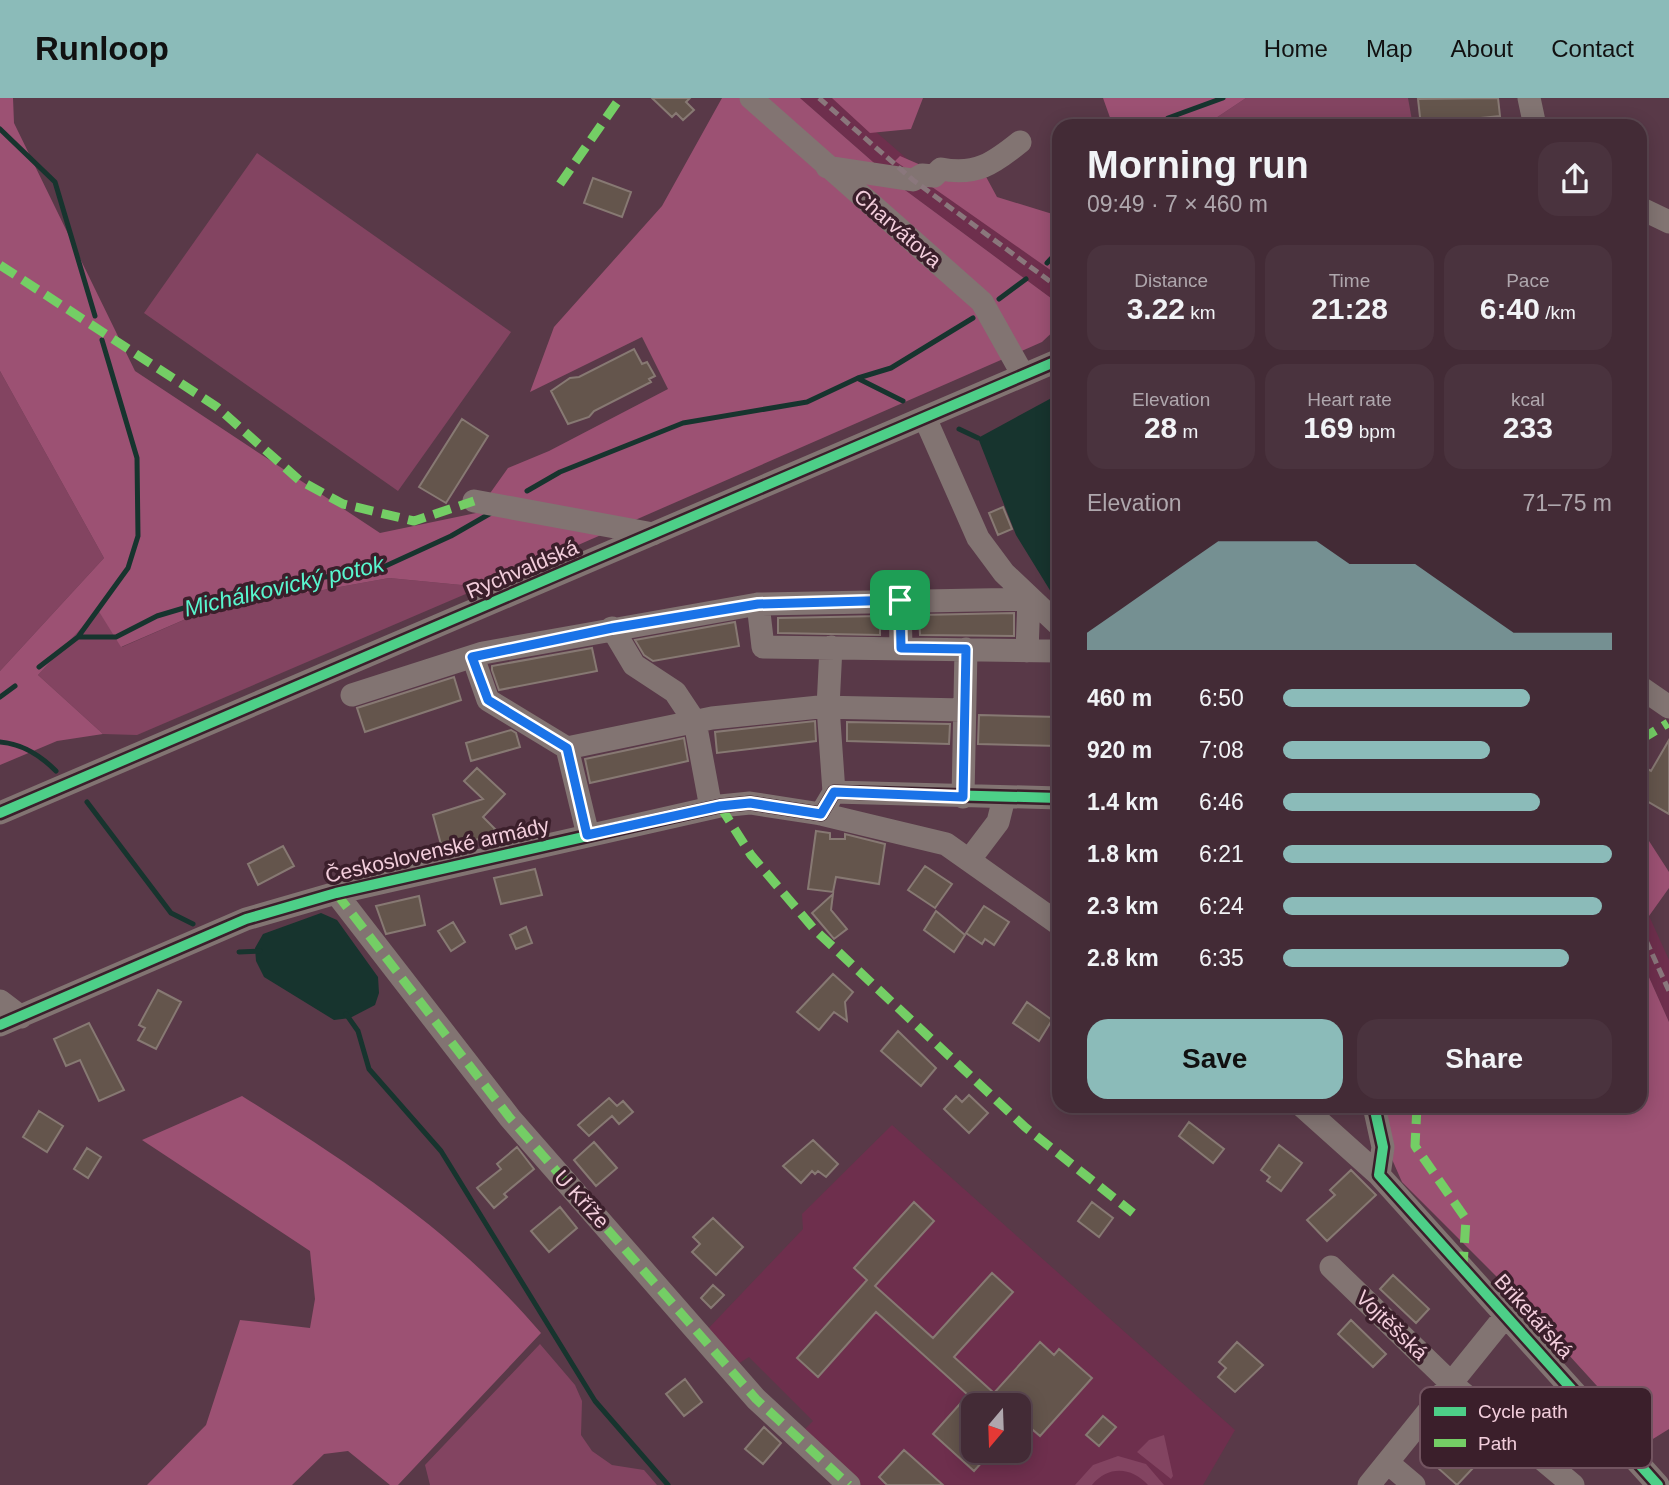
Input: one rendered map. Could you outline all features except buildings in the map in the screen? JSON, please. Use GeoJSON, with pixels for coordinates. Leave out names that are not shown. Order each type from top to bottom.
{"type":"FeatureCollection","features":[{"type":"Feature","properties":{"kind":"street","name":"Charvátova"},"geometry":{"type":"LineString","coordinates":[[751,98],[982,302],[1023,375]]}},
{"type":"Feature","properties":{"kind":"street"},"geometry":{"type":"LineString","coordinates":[[1529,98],[1534,119]]}},
{"type":"Feature","properties":{"kind":"street"},"geometry":{"type":"LineString","coordinates":[[827,167],[913,180],[922,175],[934,176],[941,169],[958,173],[981,170],[1020,142]]}},
{"type":"Feature","properties":{"kind":"street"},"geometry":{"type":"LineString","coordinates":[[1647,211],[1669,222]]}},
{"type":"Feature","properties":{"kind":"street","name":"Rychvaldská"},"geometry":{"type":"LineString","coordinates":[[0,814],[1052,363]]}},
{"type":"Feature","properties":{"kind":"street"},"geometry":{"type":"LineString","coordinates":[[925,418],[978,538],[993,561],[1052,619]]}},
{"type":"Feature","properties":{"kind":"street"},"geometry":{"type":"LineString","coordinates":[[474,501],[653,534]]}},
{"type":"Feature","properties":{"kind":"street"},"geometry":{"type":"LineString","coordinates":[[352,695],[472,657],[612,628],[758,604],[1030,599]]}},
{"type":"Feature","properties":{"kind":"street"},"geometry":{"type":"LineString","coordinates":[[1027,651],[1030,599]]}},
{"type":"Feature","properties":{"kind":"street"},"geometry":{"type":"LineString","coordinates":[[900,600],[901,648]]}},
{"type":"Feature","properties":{"kind":"street"},"geometry":{"type":"LineString","coordinates":[[758,604],[763,647],[1052,651]]}},
{"type":"Feature","properties":{"kind":"street"},"geometry":{"type":"LineString","coordinates":[[612,628],[634,665],[675,692],[695,722],[711,808]]}},
{"type":"Feature","properties":{"kind":"street"},"geometry":{"type":"LineString","coordinates":[[831,647],[828,707],[834,792],[821,814],[922,836],[946,844],[1052,919]]}},
{"type":"Feature","properties":{"kind":"street"},"geometry":{"type":"LineString","coordinates":[[963,797],[966,649]]}},
{"type":"Feature","properties":{"kind":"street"},"geometry":{"type":"LineString","coordinates":[[472,657],[488,700],[567,748],[695,722],[828,707],[964,710]]}},
{"type":"Feature","properties":{"kind":"street"},"geometry":{"type":"LineString","coordinates":[[1647,692],[1669,707]]}},
{"type":"Feature","properties":{"kind":"street"},"geometry":{"type":"LineString","coordinates":[[567,748],[587,835]]}},
{"type":"Feature","properties":{"kind":"street"},"geometry":{"type":"LineString","coordinates":[[834,792],[1052,798]]}},
{"type":"Feature","properties":{"kind":"street"},"geometry":{"type":"LineString","coordinates":[[970,859],[998,822],[1004,798]]}},
{"type":"Feature","properties":{"kind":"street","name":"Československé armády"},"geometry":{"type":"LineString","coordinates":[[10,1021],[234,924],[336,893],[711,808],[750,803],[821,814]]}},
{"type":"Feature","properties":{"kind":"street","name":"U Kříže"},"geometry":{"type":"LineString","coordinates":[[336,893],[510,1118],[756,1399],[849,1485]]}},
{"type":"Feature","properties":{"kind":"street"},"geometry":{"type":"LineString","coordinates":[[0,1001],[10,1021]]}},
{"type":"Feature","properties":{"kind":"street","name":"Briketářská"},"geometry":{"type":"LineString","coordinates":[[1310,1113],[1379,1175],[1571,1387]]}},
{"type":"Feature","properties":{"kind":"street"},"geometry":{"type":"LineString","coordinates":[[1376,1113],[1383,1147],[1379,1175]]}},
{"type":"Feature","properties":{"kind":"street","name":"Vojtěšská"},"geometry":{"type":"LineString","coordinates":[[1331,1267],[1452,1384]]}},
{"type":"Feature","properties":{"kind":"street"},"geometry":{"type":"LineString","coordinates":[[1450,1387],[1507,1314]]}},
{"type":"Feature","properties":{"kind":"street"},"geometry":{"type":"LineString","coordinates":[[1452,1384],[1456,1387]]}},
{"type":"Feature","properties":{"kind":"street"},"geometry":{"type":"LineString","coordinates":[[1369,1485],[1420,1424]]}},
{"type":"Feature","properties":{"kind":"street"},"geometry":{"type":"LineString","coordinates":[[1388,1463],[1415,1485]]}},
{"type":"Feature","properties":{"kind":"street"},"geometry":{"type":"LineString","coordinates":[[1553,1468],[1573,1485]]}},
{"type":"Feature","properties":{"kind":"street","name":"Briketářská"},"geometry":{"type":"LineString","coordinates":[[1643,1468],[1658,1485]]}},
{"type":"Feature","properties":{"kind":"shaded area"},"geometry":{"type":"Polygon","coordinates":[[[0,98],[13,98],[14,123],[135,371],[380,533],[476,513],[508,468],[549,451],[668,389],[642,337],[530,392],[554,327],[662,206],[722,98],[800,98],[905,190],[1052,299],[1052,333],[1042,342],[482,587],[389,578],[202,612],[121,647],[98,610],[38,675],[103,734],[57,741],[0,765],[0,671],[104,558],[0,371],[0,98]]]}},
{"type":"Feature","properties":{"kind":"shaded area"},"geometry":{"type":"Polygon","coordinates":[[[800,98],[837,98],[921,171],[1052,267],[1052,299],[905,190],[800,98]]]}},
{"type":"Feature","properties":{"kind":"shaded area"},"geometry":{"type":"Polygon","coordinates":[[[832,98],[923,98],[911,129],[870,133],[832,98]]]}},
{"type":"Feature","properties":{"kind":"shaded area"},"geometry":{"type":"Polygon","coordinates":[[[1103,98],[1246,98],[1214,119],[1110,119],[1103,98]]]}},
{"type":"Feature","properties":{"kind":"shaded area"},"geometry":{"type":"Polygon","coordinates":[[[1246,98],[1408,98],[1412,119],[1214,119],[1246,98]]]}},
{"type":"Feature","properties":{"kind":"shaded area"},"geometry":{"type":"Polygon","coordinates":[[[257,153],[511,332],[398,491],[144,313],[257,153]]]}},
{"type":"Feature","properties":{"kind":"shaded area"},"geometry":{"type":"Polygon","coordinates":[[[900,156],[930,169],[984,173],[997,197],[1052,214],[1052,271],[895,161],[900,156]]]}},
{"type":"Feature","properties":{"kind":"shaded area"},"geometry":{"type":"Polygon","coordinates":[[[0,371],[104,558],[0,671],[0,371]]]}},
{"type":"Feature","properties":{"kind":"shaded area"},"geometry":{"type":"Polygon","coordinates":[[[1052,398],[1052,594],[1016,535],[978,438],[1052,398]]]}},
{"type":"Feature","properties":{"kind":"shaded area"},"geometry":{"type":"Polygon","coordinates":[[[389,578],[482,587],[137,735],[103,734],[38,675],[98,609],[122,647],[202,612],[389,578]]]}},
{"type":"Feature","properties":{"kind":"shaded area"},"geometry":{"type":"Polygon","coordinates":[[[1647,838],[1669,872],[1669,888],[1649,916],[1647,838]]]}},
{"type":"Feature","properties":{"kind":"shaded area"},"geometry":{"type":"Polygon","coordinates":[[[1647,911],[1669,960],[1669,1022],[1647,973],[1647,911]]]}},
{"type":"Feature","properties":{"kind":"shaded area"},"geometry":{"type":"Polygon","coordinates":[[[321,913],[337,920],[378,977],[379,993],[375,1005],[350,1018],[334,1020],[264,977],[256,961],[255,948],[263,934],[321,913]]]}},
{"type":"Feature","properties":{"kind":"shaded area"},"geometry":{"type":"Polygon","coordinates":[[[1647,973],[1669,1022],[1669,1429],[1652,1440],[1652,1387],[1598,1387],[1505,1285],[1402,1182],[1391,1157],[1383,1113],[1647,1113],[1647,973]]]}},
{"type":"Feature","properties":{"kind":"shaded area"},"geometry":{"type":"Polygon","coordinates":[[[242,1096],[400,1202],[473,1263],[508,1296],[541,1333],[398,1485],[390,1485],[348,1451],[324,1454],[292,1485],[147,1485],[206,1425],[240,1320],[310,1328],[315,1299],[310,1251],[142,1140],[242,1096]]]}},
{"type":"Feature","properties":{"kind":"shaded area"},"geometry":{"type":"Polygon","coordinates":[[[892,1125],[1235,1430],[1203,1485],[858,1485],[801,1433],[813,1421],[749,1357],[733,1367],[704,1333],[803,1229],[802,1214],[892,1125]]]}},
{"type":"Feature","properties":{"kind":"shaded area"},"geometry":{"type":"Polygon","coordinates":[[[540,1344],[575,1385],[582,1401],[581,1435],[592,1451],[612,1465],[644,1470],[657,1485],[430,1485],[425,1465],[540,1344]]]}},
{"type":"Feature","properties":{"kind":"shaded area"},"geometry":{"type":"Polygon","coordinates":[[[1164,1435],[1173,1476],[1171,1479],[1137,1452],[1149,1440],[1164,1435]]]}},
{"type":"Feature","properties":{"kind":"shaded area"},"geometry":{"type":"Polygon","coordinates":[[[1118,1456],[1146,1464],[1164,1485],[1148,1485],[1135,1475],[1113,1471],[1092,1485],[1075,1485],[1093,1465],[1118,1456]]]}},
{"type":"Feature","properties":{"kind":"waterway","name":"Michálkovický potok"},"geometry":{"type":"LineString","coordinates":[[1167,119],[1223,98]]}},
{"type":"Feature","properties":{"kind":"waterway"},"geometry":{"type":"LineString","coordinates":[[0,129],[55,182],[95,316]]}},
{"type":"Feature","properties":{"kind":"waterway","name":"Michálkovický potok"},"geometry":{"type":"LineString","coordinates":[[1047,263],[1052,258]]}},
{"type":"Feature","properties":{"kind":"waterway","name":"Michálkovický potok"},"geometry":{"type":"LineString","coordinates":[[999,299],[1026,279]]}},
{"type":"Feature","properties":{"kind":"waterway","name":"Michálkovický potok"},"geometry":{"type":"LineString","coordinates":[[527,491],[560,472],[683,423],[807,402],[858,378],[891,368],[973,318]]}},
{"type":"Feature","properties":{"kind":"waterway"},"geometry":{"type":"LineString","coordinates":[[39,667],[78,637],[128,568],[138,536],[137,458],[102,340]]}},
{"type":"Feature","properties":{"kind":"waterway"},"geometry":{"type":"LineString","coordinates":[[859,379],[903,401]]}},
{"type":"Feature","properties":{"kind":"waterway"},"geometry":{"type":"LineString","coordinates":[[959,429],[978,438]]}},
{"type":"Feature","properties":{"kind":"waterway","name":"Michálkovický potok"},"geometry":{"type":"LineString","coordinates":[[78,637],[116,637],[157,616],[251,588],[379,569],[451,536],[491,513]]}},
{"type":"Feature","properties":{"kind":"waterway","name":"Michálkovický potok"},"geometry":{"type":"LineString","coordinates":[[0,697],[15,686]]}},
{"type":"Feature","properties":{"kind":"waterway"},"geometry":{"type":"LineString","coordinates":[[0,742],[31,751],[56,771]]}},
{"type":"Feature","properties":{"kind":"waterway"},"geometry":{"type":"LineString","coordinates":[[87,802],[171,913],[193,924]]}},
{"type":"Feature","properties":{"kind":"waterway"},"geometry":{"type":"LineString","coordinates":[[239,952],[260,951]]}},
{"type":"Feature","properties":{"kind":"waterway"},"geometry":{"type":"LineString","coordinates":[[346,1014],[358,1031],[369,1069],[441,1151],[595,1401],[668,1485]]}},
{"type":"Feature","properties":{"kind":"railway"},"geometry":{"type":"LineString","coordinates":[[819,98],[913,180],[1052,283]]}},
{"type":"Feature","properties":{"kind":"railway"},"geometry":{"type":"LineString","coordinates":[[1647,942],[1669,991]]}},
{"type":"Feature","properties":{"kind":"marked path"},"geometry":{"type":"LineString","coordinates":[[560,184],[620,98]]}},
{"type":"Feature","properties":{"kind":"marked path"},"geometry":{"type":"LineString","coordinates":[[0,265],[217,407],[299,480],[343,504],[414,521],[474,501]]}},
{"type":"Feature","properties":{"kind":"marked path"},"geometry":{"type":"LineString","coordinates":[[1647,736],[1668,723]]}},
{"type":"Feature","properties":{"kind":"marked path"},"geometry":{"type":"LineString","coordinates":[[720,806],[751,855],[814,929],[1025,1127],[1133,1213]]}},
{"type":"Feature","properties":{"kind":"marked path"},"geometry":{"type":"LineString","coordinates":[[336,893],[510,1118],[756,1399],[849,1485]]}},
{"type":"Feature","properties":{"kind":"marked path"},"geometry":{"type":"LineString","coordinates":[[1417,1113],[1415,1146],[1466,1219],[1463,1266]]}},
{"type":"Feature","properties":{"kind":"cycle path"},"geometry":{"type":"LineString","coordinates":[[0,813],[1052,363]]}},
{"type":"Feature","properties":{"kind":"cycle path"},"geometry":{"type":"LineString","coordinates":[[0,1025],[246,919],[336,893],[720,806],[750,803],[821,814],[834,792],[1052,798]]}},
{"type":"Feature","properties":{"kind":"cycle path"},"geometry":{"type":"LineString","coordinates":[[1376,1113],[1383,1147],[1379,1175],[1570,1387]]}},
{"type":"Feature","properties":{"kind":"cycle path"},"geometry":{"type":"LineString","coordinates":[[1643,1468],[1658,1485]]}},
{"type":"Feature","properties":{"kind":"route"},"geometry":{"type":"LineString","coordinates":[[900,600],[901,648],[966,649],[963,797],[834,792],[821,814],[750,803],[720,806],[587,835],[567,748],[488,700],[472,657],[612,628],[758,604],[900,600]]}}]}
